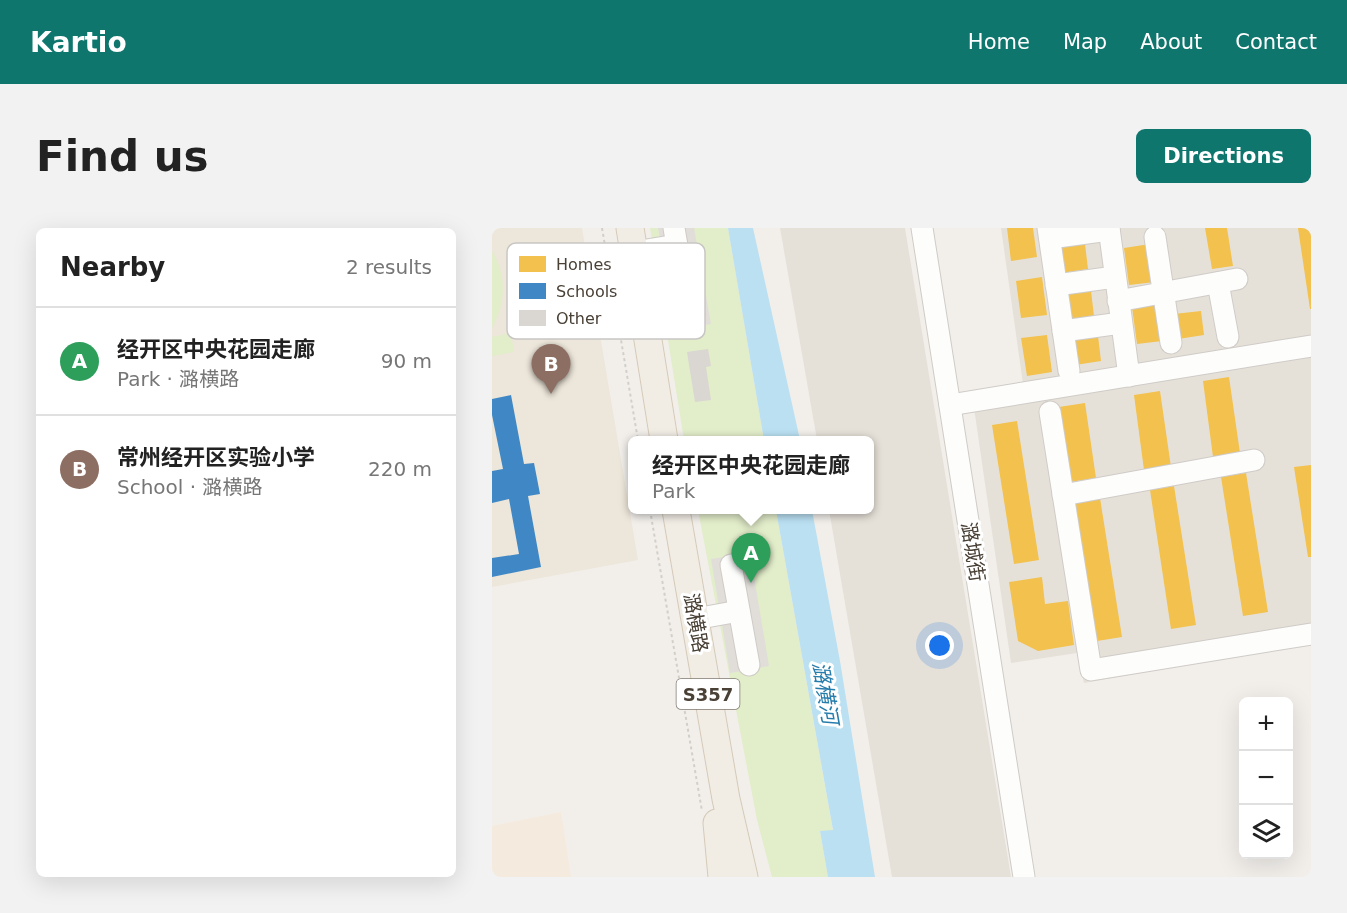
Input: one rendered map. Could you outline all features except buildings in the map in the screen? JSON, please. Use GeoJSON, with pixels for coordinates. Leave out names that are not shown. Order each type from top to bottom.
{"type":"FeatureCollection","features":[{"type":"Feature","properties":{"kind":"main road"},"geometry":{"type":"LineString","coordinates":[[614,228],[616,243]]}},
{"type":"Feature","properties":{"kind":"main road"},"geometry":{"type":"LineString","coordinates":[[631,339],[646,436]]}},
{"type":"Feature","properties":{"kind":"main road"},"geometry":{"type":"LineString","coordinates":[[648,339],[663,436]]}},
{"type":"Feature","properties":{"kind":"main road","name":"潞横路"},"geometry":{"type":"LineString","coordinates":[[661,514],[715,806],[722,877]]}},
{"type":"Feature","properties":{"kind":"main road","name":"潞横路"},"geometry":{"type":"LineString","coordinates":[[677,514],[726,799],[744,877]]}},
{"type":"Feature","properties":{"kind":"street","name":"潞城街"},"geometry":{"type":"LineString","coordinates":[[922,228],[1024,877]]}},
{"type":"Feature","properties":{"kind":"street"},"geometry":{"type":"LineString","coordinates":[[1069,371],[1049,233],[1109,229],[1128,376]]}},
{"type":"Feature","properties":{"kind":"street"},"geometry":{"type":"LineString","coordinates":[[632,240],[676,236]]}},
{"type":"Feature","properties":{"kind":"street"},"geometry":{"type":"LineString","coordinates":[[1155,237],[1171,343]]}},
{"type":"Feature","properties":{"kind":"street"},"geometry":{"type":"LineString","coordinates":[[1056,285],[1115,277]]}},
{"type":"Feature","properties":{"kind":"street"},"geometry":{"type":"LineString","coordinates":[[1118,301],[1228,281],[1228,337]]}},
{"type":"Feature","properties":{"kind":"street"},"geometry":{"type":"LineString","coordinates":[[1063,331],[1121,322]]}},
{"type":"Feature","properties":{"kind":"street"},"geometry":{"type":"LineString","coordinates":[[950,405],[1311,346]]}},
{"type":"Feature","properties":{"kind":"street"},"geometry":{"type":"LineString","coordinates":[[1050,412],[1090,670],[1311,634]]}},
{"type":"Feature","properties":{"kind":"street"},"geometry":{"type":"LineString","coordinates":[[1063,495],[1254,460]]}},
{"type":"Feature","properties":{"kind":"street"},"geometry":{"type":"LineString","coordinates":[[731,565],[749,665]]}},
{"type":"Feature","properties":{"kind":"street"},"geometry":{"type":"LineString","coordinates":[[695,619],[739,611]]}},
{"type":"Feature","properties":{"kind":"path"},"geometry":{"type":"LineString","coordinates":[[602,228],[605,243]]}},
{"type":"Feature","properties":{"kind":"path"},"geometry":{"type":"LineString","coordinates":[[621,339],[638,436]]}},
{"type":"Feature","properties":{"kind":"path"},"geometry":{"type":"LineString","coordinates":[[651,514],[703,820]]}},
{"type":"Feature","properties":{"kind":"shaded area"},"geometry":{"type":"Polygon","coordinates":[[[492,228],[582,228],[585,243],[507,243],[507,339],[601,339],[628,501],[628,514],[630,514],[638,560],[492,587],[492,228]]]}},
{"type":"Feature","properties":{"kind":"shaded area"},"geometry":{"type":"Polygon","coordinates":[[[658,228],[694,228],[697,243],[661,243],[658,228]]]}},
{"type":"Feature","properties":{"kind":"shaded area"},"geometry":{"type":"Polygon","coordinates":[[[780,228],[905,228],[1011,877],[892,877],[830,514],[874,514],[874,436],[816,436],[780,228]]]}},
{"type":"Feature","properties":{"kind":"shaded area"},"geometry":{"type":"Polygon","coordinates":[[[1001,228],[1311,228],[1311,643],[1084,683],[1077,653],[1011,663],[974,408],[1025,398],[1001,228]]]}},
{"type":"Feature","properties":{"kind":"shaded area"},"geometry":{"type":"Polygon","coordinates":[[[705,290],[711,324],[705,325],[705,290]]]}},
{"type":"Feature","properties":{"kind":"shaded area"},"geometry":{"type":"Polygon","coordinates":[[[750,553],[769,666],[730,673],[711,559],[750,553]]]}},
{"type":"Feature","properties":{"kind":"shaded area"},"geometry":{"type":"Polygon","coordinates":[[[561,812],[571,877],[492,877],[492,826],[561,812]]]}},
{"type":"Feature","properties":{"kind":"green space"},"geometry":{"type":"Polygon","coordinates":[[[650,228],[728,228],[763,436],[683,436],[668,339],[705,339],[705,243],[652,243],[650,228]]]}},
{"type":"Feature","properties":{"kind":"green space"},"geometry":{"type":"Polygon","coordinates":[[[492,251],[500,270],[503,289],[500,309],[492,328],[492,251]]]}},
{"type":"Feature","properties":{"kind":"green space"},"geometry":{"type":"Polygon","coordinates":[[[507,334],[507,339],[512,339],[514,352],[492,356],[492,337],[507,334]]]}},
{"type":"Feature","properties":{"kind":"green space"},"geometry":{"type":"Polygon","coordinates":[[[699,514],[777,514],[833,831],[820,831],[828,877],[772,877],[757,820],[699,514]]]}},
{"type":"Feature","properties":{"kind":"water"},"geometry":{"type":"Polygon","coordinates":[[[728,228],[753,228],[799,436],[763,436],[728,228]]]}},
{"type":"Feature","properties":{"kind":"water","name":"潞横河"},"geometry":{"type":"Polygon","coordinates":[[[777,514],[813,514],[840,661],[875,877],[828,877],[820,831],[833,830],[777,514]]]}},
{"type":"Feature","properties":{"kind":"place","name":"常州经开区实验小学"},"geometry":{"type":"Point","coordinates":[551,394]}},
{"type":"Feature","properties":{"kind":"place","name":"经开区中央花园走廊"},"geometry":{"type":"Point","coordinates":[751,583]}}]}
